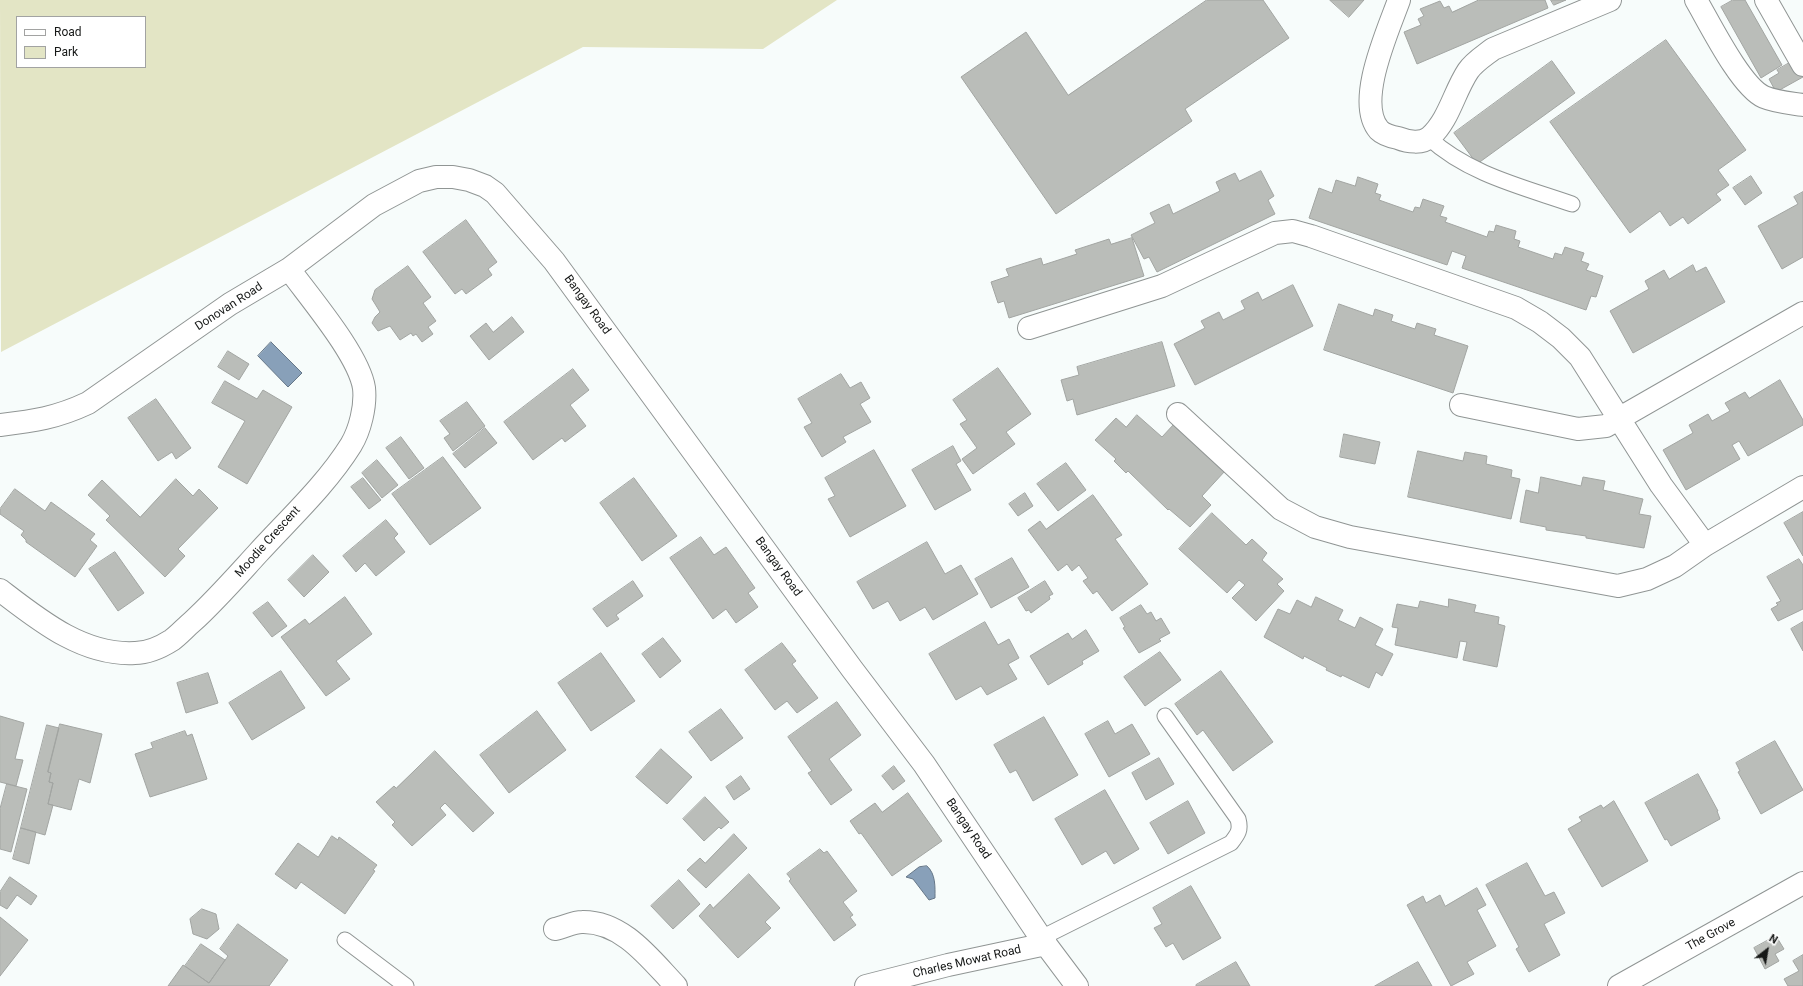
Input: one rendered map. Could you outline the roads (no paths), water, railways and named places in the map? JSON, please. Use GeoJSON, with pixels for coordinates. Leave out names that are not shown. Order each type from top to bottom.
{"type":"FeatureCollection","features":[{"type":"Feature","properties":{"kind":"street"},"geometry":{"type":"LineString","coordinates":[[1399,0],[1377,66],[1370,97],[1372,119],[1380,131],[1407,141],[1416,142],[1429,138],[1437,130],[1468,71],[1480,58],[1493,49],[1610,0]]}},
{"type":"Feature","properties":{"kind":"street"},"geometry":{"type":"LineString","coordinates":[[1696,0],[1745,82],[1763,97],[1785,103],[1803,105]]}},
{"type":"Feature","properties":{"kind":"street"},"geometry":{"type":"LineString","coordinates":[[1766,0],[1803,65]]}},
{"type":"Feature","properties":{"kind":"street","name":"Donovan Road"},"geometry":{"type":"LineString","coordinates":[[0,424],[34,421],[63,415],[88,403],[230,304],[289,269],[374,205],[419,181],[436,177],[453,177]]}},
{"type":"Feature","properties":{"kind":"street","name":"Bangay Road"},"geometry":{"type":"LineString","coordinates":[[453,177],[469,180],[485,186],[495,193],[554,261],[852,669],[924,764],[1044,941],[1077,986]]}},
{"type":"Feature","properties":{"kind":"street"},"geometry":{"type":"LineString","coordinates":[[1029,328],[1162,286],[1275,233],[1293,231],[1311,236],[1516,308],[1534,318],[1561,338],[1580,357],[1661,485],[1705,545]]}},
{"type":"Feature","properties":{"kind":"street","name":"Moodie Crescent"},"geometry":{"type":"LineString","coordinates":[[0,590],[37,618],[71,638],[93,648],[119,653],[136,653],[153,650],[172,640],[200,614],[332,471],[352,444],[363,412],[364,388],[358,368],[349,351],[289,269]]}},
{"type":"Feature","properties":{"kind":"street"},"geometry":{"type":"LineString","coordinates":[[1461,405],[1578,429],[1606,426],[1803,313]]}},
{"type":"Feature","properties":{"kind":"street"},"geometry":{"type":"LineString","coordinates":[[1178,414],[1281,509],[1315,526],[1350,537],[1618,586],[1654,576],[1675,566],[1705,545],[1803,487]]}},
{"type":"Feature","properties":{"kind":"street","name":"The Grove"},"geometry":{"type":"LineString","coordinates":[[1619,986],[1803,883]]}},
{"type":"Feature","properties":{"kind":"street"},"geometry":{"type":"LineString","coordinates":[[556,929],[582,922],[607,926],[630,939],[676,986]]}},
{"type":"Feature","properties":{"kind":"street","name":"Charles Mowat Road"},"geometry":{"type":"LineString","coordinates":[[866,986],[1044,941]]}},
{"type":"Feature","properties":{"kind":"lane"},"geometry":{"type":"LineString","coordinates":[[1429,138],[1455,160],[1474,169],[1572,204]]}},
{"type":"Feature","properties":{"kind":"lane"},"geometry":{"type":"LineString","coordinates":[[1044,941],[1231,843],[1238,834],[1241,828],[1238,819],[1165,716]]}},
{"type":"Feature","properties":{"kind":"lane"},"geometry":{"type":"LineString","coordinates":[[345,940],[406,986]]}},
{"type":"Feature","properties":{"kind":"water"},"geometry":{"type":"Polygon","coordinates":[[[271,342],[302,373],[288,387],[258,356],[271,342]]]}},
{"type":"Feature","properties":{"kind":"water"},"geometry":{"type":"Polygon","coordinates":[[[927,866],[932,873],[935,885],[935,898],[929,900],[913,879],[906,877],[919,867],[927,866]]]}}]}
